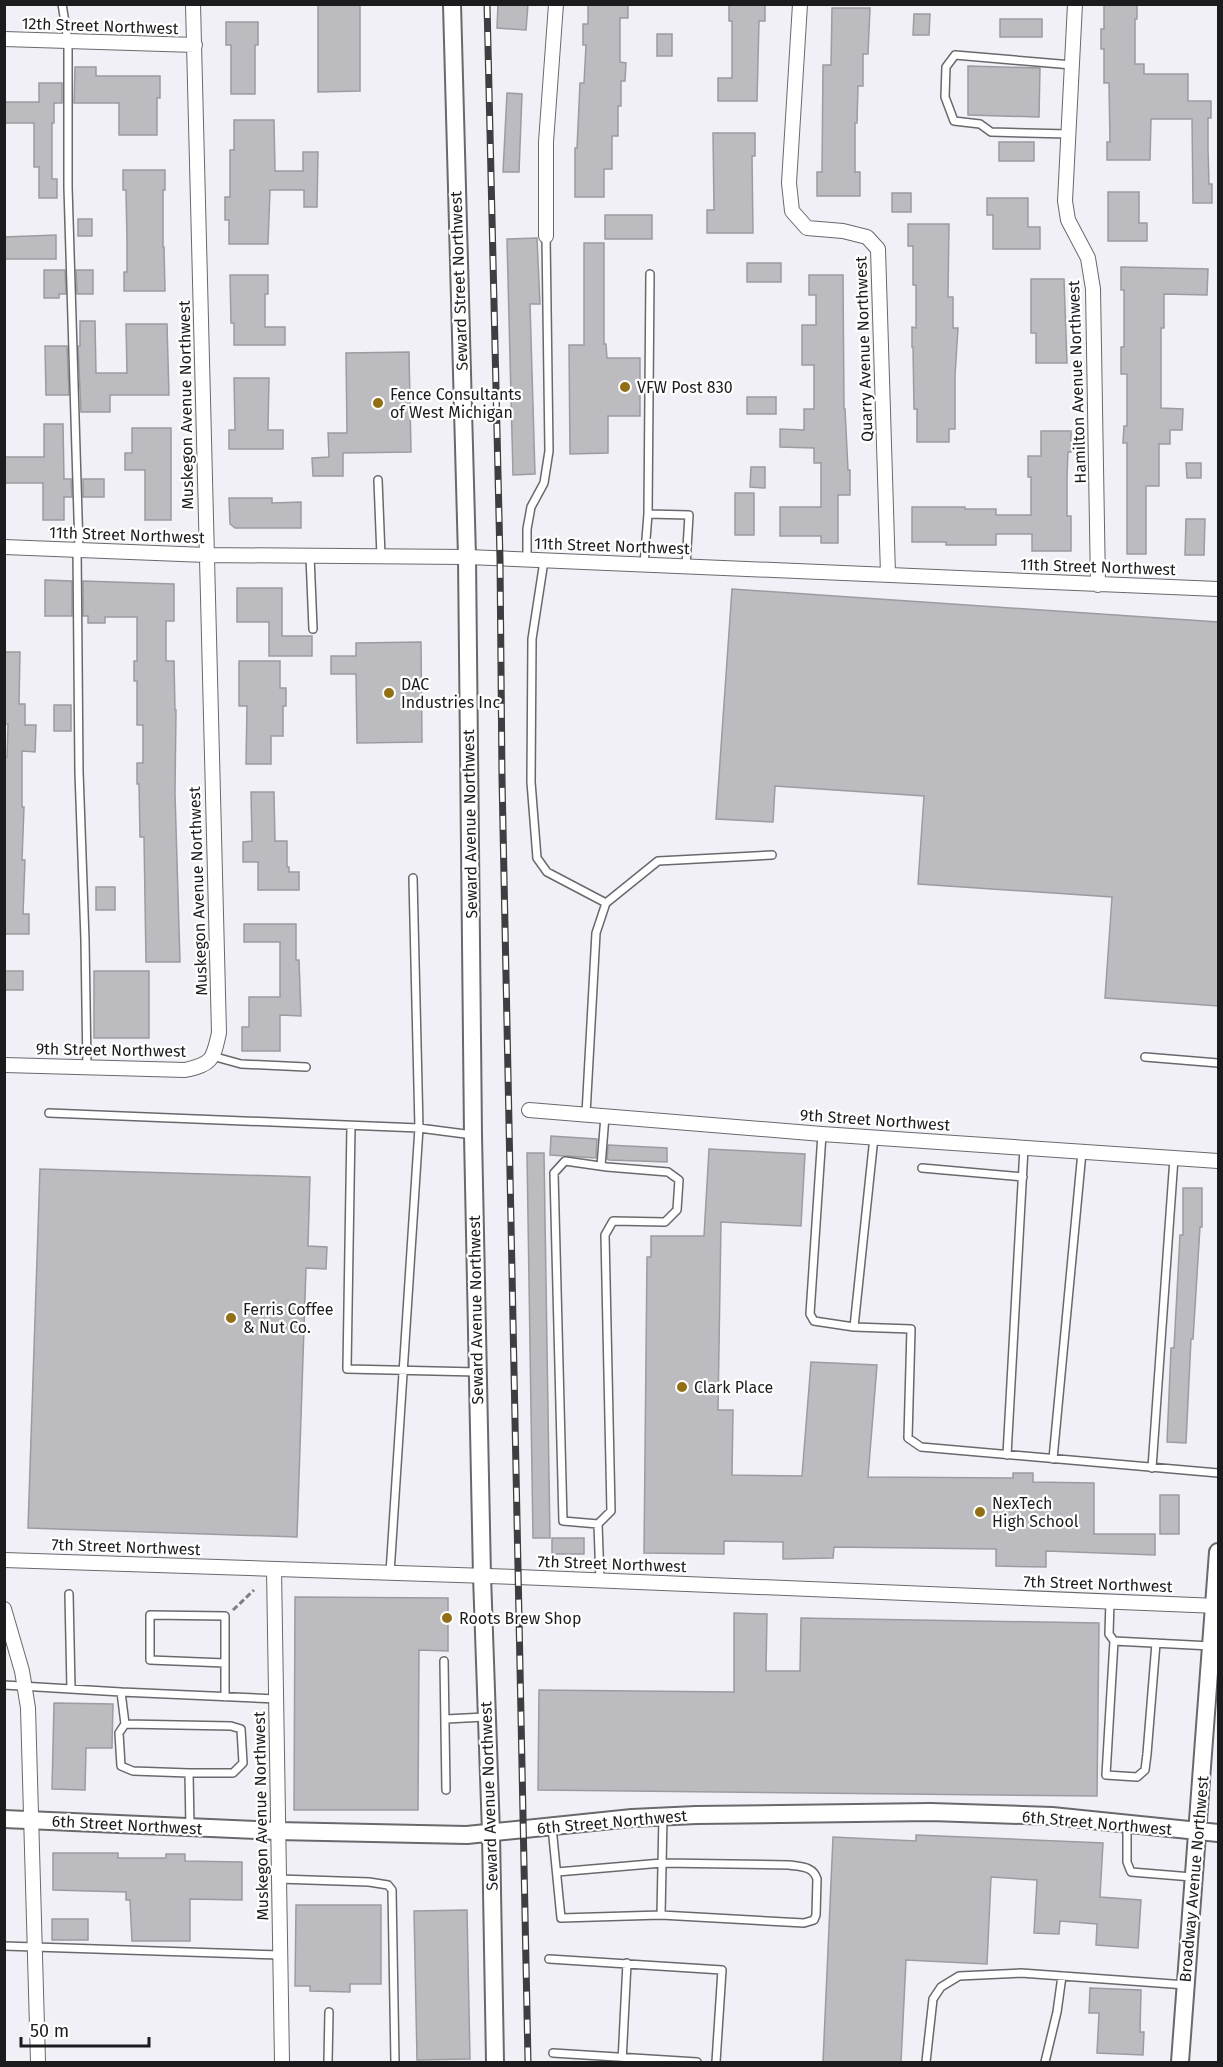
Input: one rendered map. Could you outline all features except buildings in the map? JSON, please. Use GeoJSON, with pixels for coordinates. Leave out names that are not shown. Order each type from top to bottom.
{"type":"FeatureCollection","features":[{"type":"Feature","properties":{"kind":"street","name":"Muskegon Avenue Northwest"},"geometry":{"type":"LineString","coordinates":[[194,4],[219,1033],[212,1056]]}},
{"type":"Feature","properties":{"kind":"street","name":"Seward Street Northwest"},"geometry":{"type":"LineString","coordinates":[[452,4],[467,557]]}},
{"type":"Feature","properties":{"kind":"street"},"geometry":{"type":"LineString","coordinates":[[546,236],[546,142],[556,4]]}},
{"type":"Feature","properties":{"kind":"street","name":"Quarry Avenue Northwest"},"geometry":{"type":"LineString","coordinates":[[800,4],[789,183],[792,211],[807,228],[843,231],[867,237],[878,249],[888,574]]}},
{"type":"Feature","properties":{"kind":"street","name":"Hamilton Avenue Northwest"},"geometry":{"type":"LineString","coordinates":[[1075,4],[1065,201],[1068,220],[1088,258],[1093,289],[1098,585]]}},
{"type":"Feature","properties":{"kind":"street","name":"12th Street Northwest"},"geometry":{"type":"LineString","coordinates":[[4,39],[195,45]]}},
{"type":"Feature","properties":{"kind":"street","name":"11th Street Northwest"},"geometry":{"type":"LineString","coordinates":[[4,547],[206,555],[467,557],[1218,589]]}},
{"type":"Feature","properties":{"kind":"street","name":"Seward Avenue Northwest"},"geometry":{"type":"LineString","coordinates":[[467,557],[477,1372],[491,1833],[495,2062]]}},
{"type":"Feature","properties":{"kind":"street","name":"9th Street Northwest"},"geometry":{"type":"LineString","coordinates":[[4,1065],[185,1070],[204,1066],[212,1056]]}},
{"type":"Feature","properties":{"kind":"street","name":"9th Street Northwest"},"geometry":{"type":"LineString","coordinates":[[529,1110],[822,1134],[1218,1161]]}},
{"type":"Feature","properties":{"kind":"street","name":"Broadway Avenue Northwest"},"geometry":{"type":"LineString","coordinates":[[1180,2062],[1217,1606],[1218,1552]]}},
{"type":"Feature","properties":{"kind":"street","name":"7th Street Northwest"},"geometry":{"type":"LineString","coordinates":[[4,1560],[600,1580],[1217,1606]]}},
{"type":"Feature","properties":{"kind":"street","name":"Muskegon Avenue Northwest"},"geometry":{"type":"LineString","coordinates":[[274,1569],[282,2062]]}},
{"type":"Feature","properties":{"kind":"street"},"geometry":{"type":"LineString","coordinates":[[4,1609],[28,1708],[38,2062]]}},
{"type":"Feature","properties":{"kind":"street","name":"6th Street Northwest"},"geometry":{"type":"LineString","coordinates":[[4,1819],[277,1832],[466,1835],[663,1816],[931,1812],[1052,1816],[1218,1833]]}},
{"type":"Feature","properties":{"kind":"lane"},"geometry":{"type":"LineString","coordinates":[[62,4],[68,41],[68,187],[78,549],[79,772],[87,1068]]}},
{"type":"Feature","properties":{"kind":"lane"},"geometry":{"type":"LineString","coordinates":[[1069,134],[990,132],[980,124],[954,121],[945,97],[946,67],[955,55],[1072,65]]}},
{"type":"Feature","properties":{"kind":"lane"},"geometry":{"type":"LineString","coordinates":[[527,560],[527,529],[531,507],[544,483],[549,451],[546,236]]}},
{"type":"Feature","properties":{"kind":"lane"},"geometry":{"type":"LineString","coordinates":[[644,564],[648,514],[650,274]]}},
{"type":"Feature","properties":{"kind":"lane"},"geometry":{"type":"LineString","coordinates":[[378,480],[381,556]]}},
{"type":"Feature","properties":{"kind":"lane"},"geometry":{"type":"LineString","coordinates":[[648,514],[689,515],[686,565]]}},
{"type":"Feature","properties":{"kind":"lane"},"geometry":{"type":"LineString","coordinates":[[310,556],[313,628]]}},
{"type":"Feature","properties":{"kind":"lane"},"geometry":{"type":"LineString","coordinates":[[544,561],[532,639],[531,782],[537,858],[547,872],[606,903]]}},
{"type":"Feature","properties":{"kind":"lane"},"geometry":{"type":"LineString","coordinates":[[586,1114],[596,933],[606,903],[658,861],[772,855]]}},
{"type":"Feature","properties":{"kind":"lane"},"geometry":{"type":"LineString","coordinates":[[390,1573],[418,1128],[413,878]]}},
{"type":"Feature","properties":{"kind":"lane"},"geometry":{"type":"LineString","coordinates":[[212,1056],[241,1064],[306,1067]]}},
{"type":"Feature","properties":{"kind":"lane"},"geometry":{"type":"LineString","coordinates":[[1145,1057],[1218,1064]]}},
{"type":"Feature","properties":{"kind":"lane"},"geometry":{"type":"LineString","coordinates":[[49,1113],[418,1128],[473,1135]]}},
{"type":"Feature","properties":{"kind":"lane"},"geometry":{"type":"LineString","coordinates":[[601,1167],[605,1116]]}},
{"type":"Feature","properties":{"kind":"lane"},"geometry":{"type":"LineString","coordinates":[[351,1126],[347,1370],[477,1372]]}},
{"type":"Feature","properties":{"kind":"lane"},"geometry":{"type":"LineString","coordinates":[[822,1134],[810,1314],[814,1321],[854,1327],[911,1329],[908,1438],[921,1447],[1218,1473]]}},
{"type":"Feature","properties":{"kind":"lane"},"geometry":{"type":"LineString","coordinates":[[854,1327],[874,1137]]}},
{"type":"Feature","properties":{"kind":"lane"},"geometry":{"type":"LineString","coordinates":[[1007,1455],[1024,1148]]}},
{"type":"Feature","properties":{"kind":"lane"},"geometry":{"type":"LineString","coordinates":[[1053,1459],[1082,1152]]}},
{"type":"Feature","properties":{"kind":"lane"},"geometry":{"type":"LineString","coordinates":[[1152,1468],[1174,1158]]}},
{"type":"Feature","properties":{"kind":"lane"},"geometry":{"type":"LineString","coordinates":[[598,1524],[563,1521],[554,1173],[565,1161],[601,1167],[668,1172],[680,1180],[677,1210],[665,1222],[613,1221],[605,1235],[611,1511],[598,1524],[600,1580]]}},
{"type":"Feature","properties":{"kind":"lane"},"geometry":{"type":"LineString","coordinates":[[922,1168],[1023,1177]]}},
{"type":"Feature","properties":{"kind":"lane"},"geometry":{"type":"LineString","coordinates":[[69,1594],[70,1689]]}},
{"type":"Feature","properties":{"kind":"lane"},"geometry":{"type":"LineString","coordinates":[[1110,1601],[1110,1634],[1114,1641],[1106,1775],[1137,1778],[1145,1770],[1156,1643]]}},
{"type":"Feature","properties":{"kind":"lane"},"geometry":{"type":"LineString","coordinates":[[225,1664],[150,1660],[150,1615],[225,1616],[225,1664],[225,1697]]}},
{"type":"Feature","properties":{"kind":"lane"},"geometry":{"type":"LineString","coordinates":[[1114,1641],[1212,1646]]}},
{"type":"Feature","properties":{"kind":"lane"},"geometry":{"type":"LineString","coordinates":[[444,1661],[447,1790]]}},
{"type":"Feature","properties":{"kind":"lane"},"geometry":{"type":"LineString","coordinates":[[4,1685],[276,1699]]}},
{"type":"Feature","properties":{"kind":"lane"},"geometry":{"type":"LineString","coordinates":[[121,1692],[125,1724],[119,1733],[121,1766],[133,1771],[233,1773],[243,1763],[241,1729],[231,1726],[125,1724]]}},
{"type":"Feature","properties":{"kind":"lane"},"geometry":{"type":"LineString","coordinates":[[446,1719],[487,1717]]}},
{"type":"Feature","properties":{"kind":"lane"},"geometry":{"type":"LineString","coordinates":[[189,1773],[190,1828]]}},
{"type":"Feature","properties":{"kind":"lane"},"geometry":{"type":"LineString","coordinates":[[661,1915],[663,1816]]}},
{"type":"Feature","properties":{"kind":"lane"},"geometry":{"type":"LineString","coordinates":[[1127,1824],[1127,1862],[1131,1872],[1195,1877]]}},
{"type":"Feature","properties":{"kind":"lane"},"geometry":{"type":"LineString","coordinates":[[552,1827],[556,1872],[561,1918],[661,1915],[810,1922],[814,1920],[816,1914],[817,1879],[816,1874],[808,1868],[789,1865],[662,1863],[556,1872]]}},
{"type":"Feature","properties":{"kind":"lane"},"geometry":{"type":"LineString","coordinates":[[278,1879],[369,1882],[388,1885],[392,1890],[395,2062]]}},
{"type":"Feature","properties":{"kind":"lane"},"geometry":{"type":"LineString","coordinates":[[4,1946],[280,1955]]}},
{"type":"Feature","properties":{"kind":"lane"},"geometry":{"type":"LineString","coordinates":[[549,1959],[722,1970],[716,2062]]}},
{"type":"Feature","properties":{"kind":"lane"},"geometry":{"type":"LineString","coordinates":[[622,2060],[627,1963]]}},
{"type":"Feature","properties":{"kind":"lane"},"geometry":{"type":"LineString","coordinates":[[926,2062],[933,1999],[941,1987],[958,1976],[1021,1973],[1186,1985]]}},
{"type":"Feature","properties":{"kind":"lane"},"geometry":{"type":"LineString","coordinates":[[1045,2062],[1057,2012],[1062,1976]]}},
{"type":"Feature","properties":{"kind":"lane"},"geometry":{"type":"LineString","coordinates":[[328,2062],[329,2012]]}},
{"type":"Feature","properties":{"kind":"lane"},"geometry":{"type":"LineString","coordinates":[[553,2053],[622,2060],[697,2062]]}},
{"type":"Feature","properties":{"kind":"path"},"geometry":{"type":"LineString","coordinates":[[225,1616],[254,1590]]}},
{"type":"Feature","properties":{"kind":"railway"},"geometry":{"type":"LineString","coordinates":[[487,4],[500,559],[502,778],[528,2062]]}},
{"type":"Feature","properties":{"kind":"place","name":"VFW Post 830"},"geometry":{"type":"Point","coordinates":[625,387]}},
{"type":"Feature","properties":{"kind":"place","name":"Fence Consultants of West Michigan"},"geometry":{"type":"Point","coordinates":[378,403]}},
{"type":"Feature","properties":{"kind":"place","name":"DAC Industries Inc"},"geometry":{"type":"Point","coordinates":[389,693]}},
{"type":"Feature","properties":{"kind":"place","name":"Ferris Coffee & Nut Co."},"geometry":{"type":"Point","coordinates":[231,1318]}},
{"type":"Feature","properties":{"kind":"place","name":"Clark Place"},"geometry":{"type":"Point","coordinates":[682,1387]}},
{"type":"Feature","properties":{"kind":"place","name":"NexTech High School"},"geometry":{"type":"Point","coordinates":[980,1512]}},
{"type":"Feature","properties":{"kind":"place","name":"Roots Brew Shop"},"geometry":{"type":"Point","coordinates":[447,1618]}}]}
